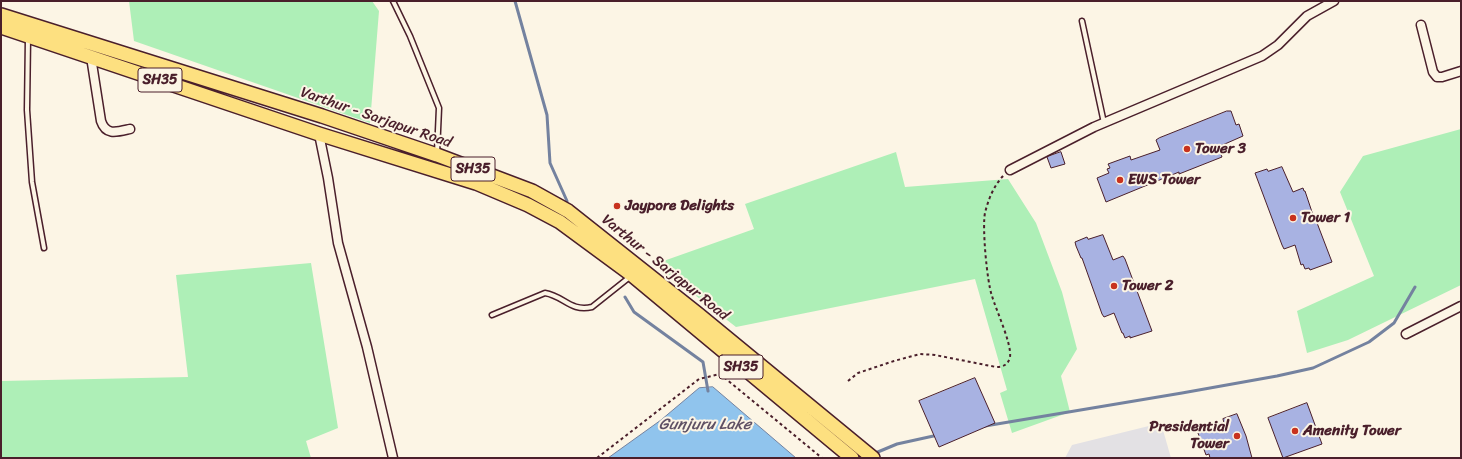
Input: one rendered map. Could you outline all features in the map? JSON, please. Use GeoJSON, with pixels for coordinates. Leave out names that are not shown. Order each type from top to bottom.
{"type":"FeatureCollection","features":[{"type":"Feature","properties":{"kind":"main road","name":"Varthur - Sarjapur Road"},"geometry":{"type":"LineString","coordinates":[[1,15],[322,116],[437,155],[532,191],[568,211],[698,314],[873,458]]}},
{"type":"Feature","properties":{"kind":"main road","name":"Varthur - Sarjapur Road"},"geometry":{"type":"LineString","coordinates":[[1,27],[92,56],[319,134],[476,183],[528,205],[560,222],[632,275],[852,458]]}},
{"type":"Feature","properties":{"kind":"street"},"geometry":{"type":"LineString","coordinates":[[1010,170],[1104,123],[1262,56],[1278,46],[1307,16],[1334,1]]}},
{"type":"Feature","properties":{"kind":"street"},"geometry":{"type":"LineString","coordinates":[[1421,25],[1433,72],[1437,77],[1442,77],[1461,71]]}},
{"type":"Feature","properties":{"kind":"street"},"geometry":{"type":"LineString","coordinates":[[92,56],[100,121],[103,127],[108,131],[116,132],[130,129]]}},
{"type":"Feature","properties":{"kind":"street"},"geometry":{"type":"LineString","coordinates":[[319,134],[328,178],[338,243],[367,347],[393,458]]}},
{"type":"Feature","properties":{"kind":"street"},"geometry":{"type":"LineString","coordinates":[[1406,334],[1461,306]]}},
{"type":"Feature","properties":{"kind":"lane"},"geometry":{"type":"LineString","coordinates":[[393,1],[410,36],[439,108],[437,155]]}},
{"type":"Feature","properties":{"kind":"lane"},"geometry":{"type":"LineString","coordinates":[[1082,21],[1104,123]]}},
{"type":"Feature","properties":{"kind":"lane"},"geometry":{"type":"LineString","coordinates":[[28,36],[27,110],[32,182],[44,248]]}},
{"type":"Feature","properties":{"kind":"lane"},"geometry":{"type":"LineString","coordinates":[[492,315],[545,293],[550,294],[577,308],[584,309],[592,307],[632,275]]}},
{"type":"Feature","properties":{"kind":"path"},"geometry":{"type":"LineString","coordinates":[[848,381],[858,373],[920,354],[935,355],[996,367],[1002,367],[1007,363],[1010,358],[1008,345],[989,284],[984,224],[985,214],[997,184],[1010,170]]}},
{"type":"Feature","properties":{"kind":"path"},"geometry":{"type":"LineString","coordinates":[[597,458],[699,379],[720,374],[822,458]]}},
{"type":"Feature","properties":{"kind":"shaded area"},"geometry":{"type":"Polygon","coordinates":[[[1161,423],[1171,458],[1065,458],[1072,445],[1161,423]]]}},
{"type":"Feature","properties":{"kind":"green space"},"geometry":{"type":"Polygon","coordinates":[[[129,1],[372,1],[379,11],[370,123],[134,41],[129,1]]]}},
{"type":"Feature","properties":{"kind":"green space"},"geometry":{"type":"Polygon","coordinates":[[[1461,129],[1461,285],[1348,340],[1307,353],[1297,311],[1374,276],[1340,192],[1363,156],[1461,129]]]}},
{"type":"Feature","properties":{"kind":"green space"},"geometry":{"type":"Polygon","coordinates":[[[896,152],[905,187],[1008,179],[1036,223],[1062,292],[1077,349],[1061,376],[1070,412],[1012,433],[1000,393],[1007,390],[975,279],[736,327],[655,264],[754,229],[745,204],[896,152]]]}},
{"type":"Feature","properties":{"kind":"green space"},"geometry":{"type":"Polygon","coordinates":[[[311,263],[338,428],[306,441],[311,458],[1,458],[1,381],[188,377],[176,275],[311,263]]]}},
{"type":"Feature","properties":{"kind":"water","name":"Gunjuru Lake"},"geometry":{"type":"Polygon","coordinates":[[[713,387],[796,458],[608,458],[661,420],[699,388],[713,387]]]}},
{"type":"Feature","properties":{"kind":"building"},"geometry":{"type":"Polygon","coordinates":[[[1227,111],[1231,111],[1236,125],[1239,124],[1243,136],[1218,147],[1222,157],[1179,174],[1179,172],[1106,202],[1097,178],[1109,173],[1107,169],[1110,168],[1108,164],[1130,156],[1131,160],[1160,150],[1156,140],[1159,138],[1227,111]]]}},
{"type":"Feature","properties":{"kind":"building"},"geometry":{"type":"Polygon","coordinates":[[[1061,152],[1065,164],[1051,168],[1047,157],[1061,152]]]}},
{"type":"Feature","properties":{"kind":"building","name":"Tower 1"},"geometry":{"type":"Polygon","coordinates":[[[1282,167],[1293,192],[1303,188],[1305,191],[1332,262],[1310,270],[1309,268],[1305,269],[1303,264],[1301,265],[1295,245],[1284,249],[1255,173],[1267,169],[1268,171],[1282,167]]]}},
{"type":"Feature","properties":{"kind":"building","name":"Tower 2"},"geometry":{"type":"Polygon","coordinates":[[[1103,235],[1113,260],[1123,256],[1125,259],[1152,331],[1130,338],[1130,336],[1125,338],[1114,313],[1104,317],[1102,314],[1075,242],[1087,237],[1088,239],[1103,235]]]}},
{"type":"Feature","properties":{"kind":"building"},"geometry":{"type":"Polygon","coordinates":[[[975,378],[995,423],[939,447],[919,401],[975,378]]]}},
{"type":"Feature","properties":{"kind":"building","name":"Amenity Tower"},"geometry":{"type":"Polygon","coordinates":[[[1307,403],[1322,444],[1283,458],[1268,418],[1307,403]]]}},
{"type":"Feature","properties":{"kind":"building","name":"Presidential Tower"},"geometry":{"type":"Polygon","coordinates":[[[1237,414],[1246,436],[1252,458],[1210,458],[1209,454],[1206,455],[1198,433],[1224,423],[1223,419],[1237,414]]]}},
{"type":"Feature","properties":{"kind":"waterway"},"geometry":{"type":"LineString","coordinates":[[515,1],[547,115],[550,163],[567,201]]}},
{"type":"Feature","properties":{"kind":"waterway"},"geometry":{"type":"LineString","coordinates":[[985,426],[1182,393],[1313,368],[1369,342],[1394,323],[1415,287]]}},
{"type":"Feature","properties":{"kind":"waterway"},"geometry":{"type":"LineString","coordinates":[[625,297],[634,312],[703,362],[708,391]]}},
{"type":"Feature","properties":{"kind":"waterway"},"geometry":{"type":"LineString","coordinates":[[873,454],[897,444],[938,435]]}},
{"type":"Feature","properties":{"kind":"place","name":"Tower 3"},"geometry":{"type":"Point","coordinates":[1187,149]}},
{"type":"Feature","properties":{"kind":"place","name":"EWS Tower"},"geometry":{"type":"Point","coordinates":[1120,180]}},
{"type":"Feature","properties":{"kind":"place","name":"Jaypore Delights"},"geometry":{"type":"Point","coordinates":[617,206]}},
{"type":"Feature","properties":{"kind":"place","name":"Tower 1"},"geometry":{"type":"Point","coordinates":[1293,218]}},
{"type":"Feature","properties":{"kind":"place","name":"Tower 2"},"geometry":{"type":"Point","coordinates":[1114,286]}},
{"type":"Feature","properties":{"kind":"place","name":"Amenity Tower"},"geometry":{"type":"Point","coordinates":[1295,431]}},
{"type":"Feature","properties":{"kind":"place","name":"Presidential Tower"},"geometry":{"type":"Point","coordinates":[1237,436]}}]}
